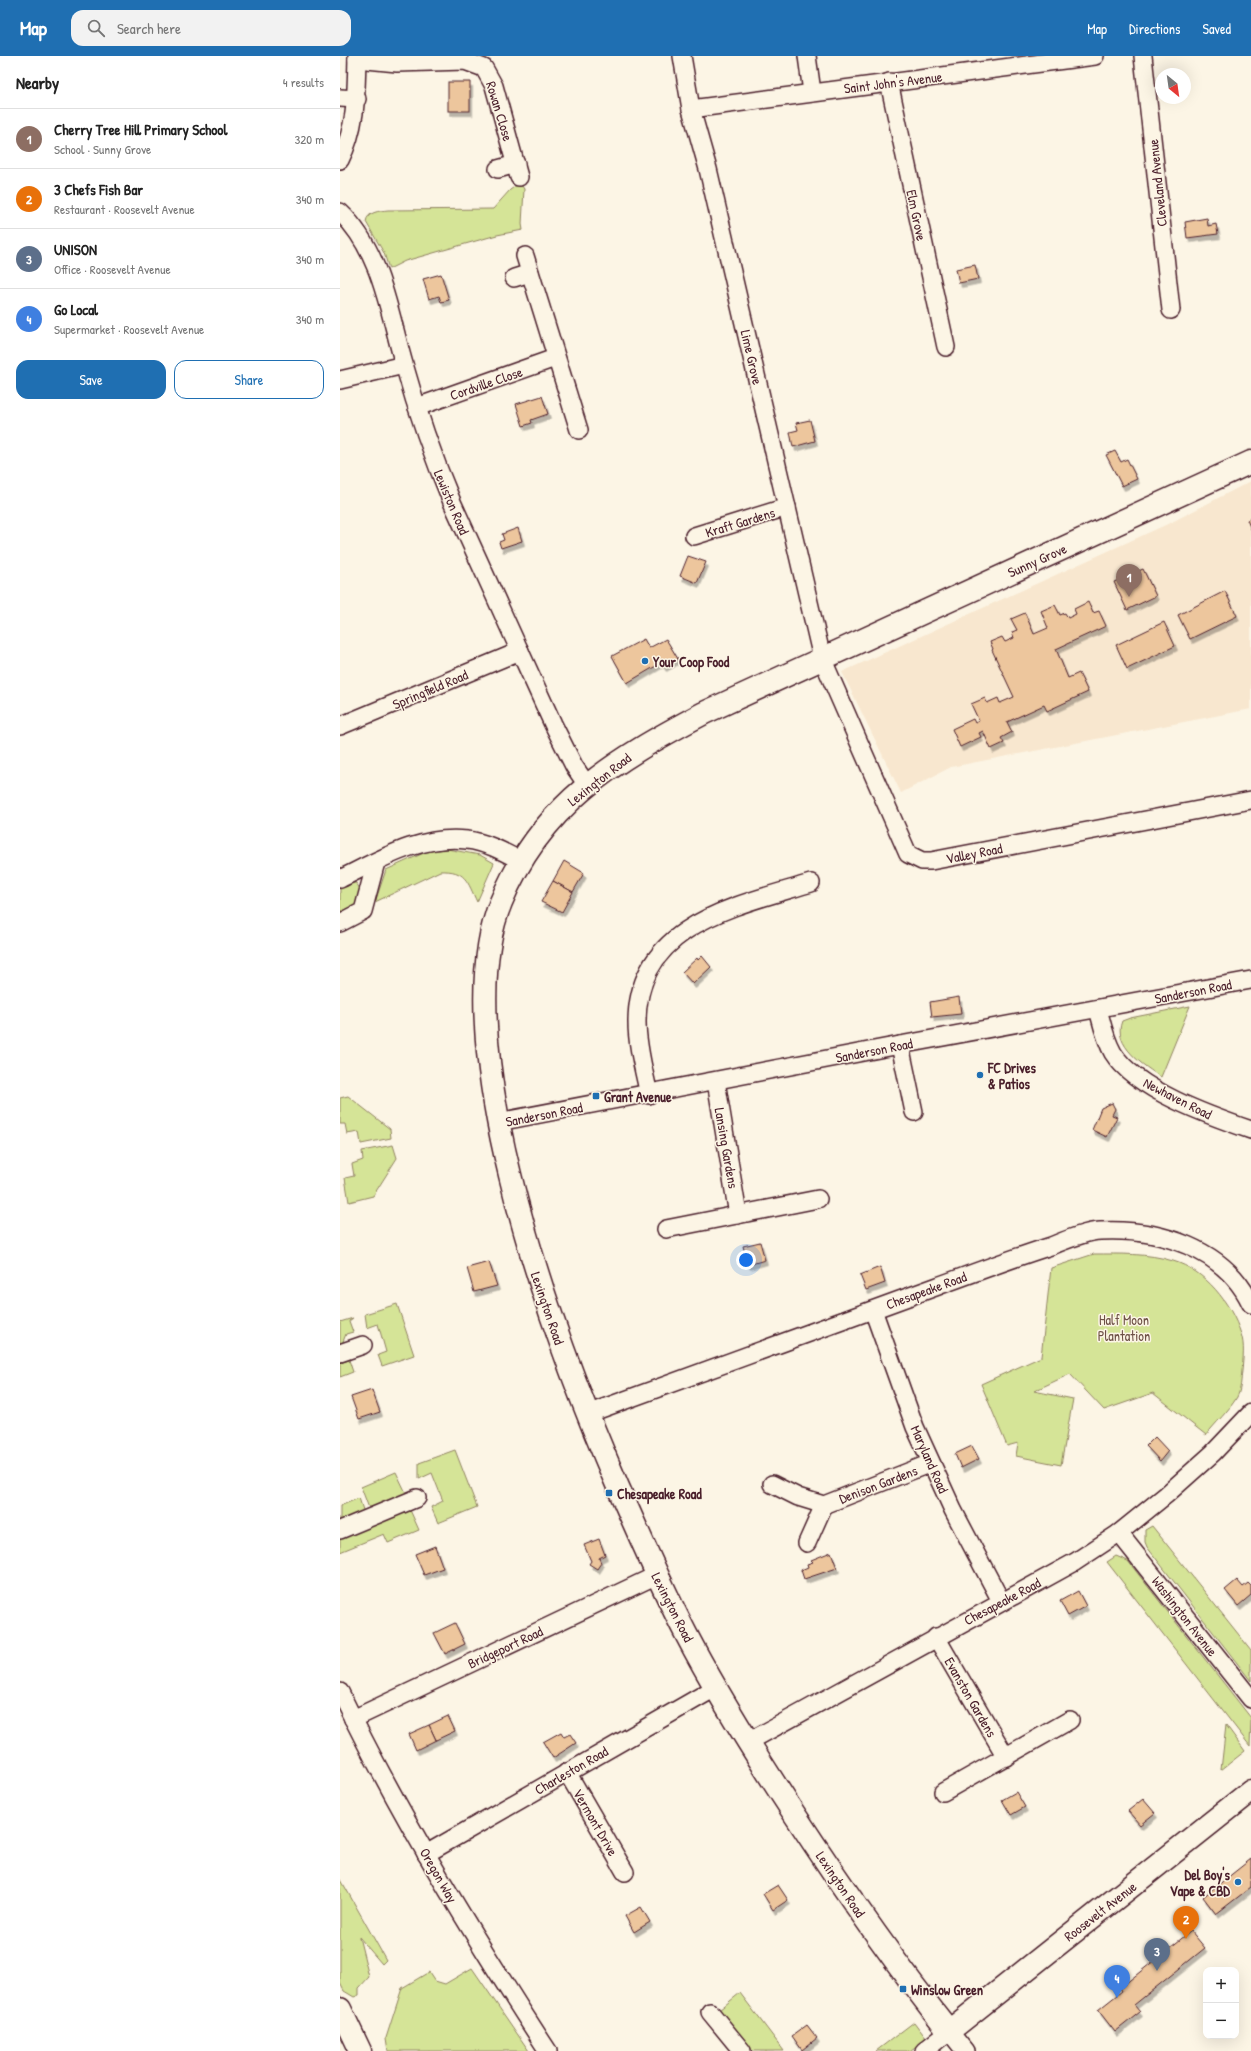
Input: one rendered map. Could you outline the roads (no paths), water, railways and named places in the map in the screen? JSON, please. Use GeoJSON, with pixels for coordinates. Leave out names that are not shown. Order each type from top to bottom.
{"type":"FeatureCollection","features":[{"type":"Feature","properties":{"kind":"street","name":"Lime Grove"},"geometry":{"type":"LineString","coordinates":[[682,56],[691,109],[708,169],[822,658]]}},
{"type":"Feature","properties":{"kind":"street"},"geometry":{"type":"LineString","coordinates":[[807,56],[812,92]]}},
{"type":"Feature","properties":{"kind":"street","name":"Saint John's Avenue"},"geometry":{"type":"LineString","coordinates":[[691,109],[1095,56]]}},
{"type":"Feature","properties":{"kind":"street","name":"Cleveland Avenue"},"geometry":{"type":"LineString","coordinates":[[1143,56],[1171,310]]}},
{"type":"Feature","properties":{"kind":"street"},"geometry":{"type":"LineString","coordinates":[[340,160],[352,130],[348,98],[357,58]]}},
{"type":"Feature","properties":{"kind":"street","name":"Rowan Close"},"geometry":{"type":"LineString","coordinates":[[357,58],[397,63],[465,61],[484,68],[494,86],[518,170],[498,169]]}},
{"type":"Feature","properties":{"kind":"street","name":"Elm Grove"},"geometry":{"type":"LineString","coordinates":[[889,82],[946,348]]}},
{"type":"Feature","properties":{"kind":"street","name":"Lewiston Road"},"geometry":{"type":"LineString","coordinates":[[340,212],[352,224],[371,255],[417,407],[443,481],[474,552],[574,766],[587,785]]}},
{"type":"Feature","properties":{"kind":"street"},"geometry":{"type":"LineString","coordinates":[[525,256],[522,276],[555,358],[579,430]]}},
{"type":"Feature","properties":{"kind":"street","name":"Cordville Close"},"geometry":{"type":"LineString","coordinates":[[417,407],[555,358]]}},
{"type":"Feature","properties":{"kind":"street"},"geometry":{"type":"LineString","coordinates":[[340,380],[404,365]]}},
{"type":"Feature","properties":{"kind":"street","name":"Sunny Grove"},"geometry":{"type":"LineString","coordinates":[[822,658],[1251,462]]}},
{"type":"Feature","properties":{"kind":"street","name":"Kraft Gardens"},"geometry":{"type":"LineString","coordinates":[[694,536],[787,507]]}},
{"type":"Feature","properties":{"kind":"street","name":"Springfield Road"},"geometry":{"type":"LineString","coordinates":[[340,726],[520,651]]}},
{"type":"Feature","properties":{"kind":"street","name":"Lexington Road"},"geometry":{"type":"LineString","coordinates":[[822,658],[704,713],[651,741],[587,785],[563,807],[540,833],[521,861],[500,904],[492,931],[487,957],[485,989],[491,1075],[498,1122],[532,1259],[551,1318],[586,1414],[657,1575],[716,1688],[748,1742],[869,1925],[949,2031]]}},
{"type":"Feature","properties":{"kind":"street","name":"Valley Road"},"geometry":{"type":"LineString","coordinates":[[822,658],[905,848],[908,854],[922,861],[936,860],[1251,800]]}},
{"type":"Feature","properties":{"kind":"street"},"geometry":{"type":"LineString","coordinates":[[340,880],[376,862],[425,842],[454,839],[479,843],[500,850],[521,861]]}},
{"type":"Feature","properties":{"kind":"street"},"geometry":{"type":"LineString","coordinates":[[340,923],[362,911],[376,862]]}},
{"type":"Feature","properties":{"kind":"street"},"geometry":{"type":"LineString","coordinates":[[649,1095],[637,1023],[640,994],[645,978],[658,956],[672,940],[718,912],[811,883]]}},
{"type":"Feature","properties":{"kind":"street","name":"Sanderson Road"},"geometry":{"type":"LineString","coordinates":[[498,1122],[649,1095],[900,1044],[1251,980]]}},
{"type":"Feature","properties":{"kind":"street","name":"Newhaven Road"},"geometry":{"type":"LineString","coordinates":[[1098,1009],[1107,1042],[1121,1063],[1134,1075],[1159,1091],[1210,1115],[1251,1130]]}},
{"type":"Feature","properties":{"kind":"street"},"geometry":{"type":"LineString","coordinates":[[900,1044],[914,1112]]}},
{"type":"Feature","properties":{"kind":"street","name":"Lansing Gardens"},"geometry":{"type":"LineString","coordinates":[[716,1081],[738,1215]]}},
{"type":"Feature","properties":{"kind":"street"},"geometry":{"type":"LineString","coordinates":[[666,1229],[818,1199]]}},
{"type":"Feature","properties":{"kind":"street","name":"Chesapeake Road"},"geometry":{"type":"LineString","coordinates":[[586,1414],[993,1265],[1099,1231],[1153,1235],[1199,1250],[1215,1259],[1239,1283],[1251,1304]]}},
{"type":"Feature","properties":{"kind":"street","name":"Maryland Road"},"geometry":{"type":"LineString","coordinates":[[873,1310],[915,1427],[953,1510],[1001,1601]]}},
{"type":"Feature","properties":{"kind":"street"},"geometry":{"type":"LineString","coordinates":[[340,1352],[363,1345]]}},
{"type":"Feature","properties":{"kind":"street","name":"Chesapeake Road"},"geometry":{"type":"LineString","coordinates":[[748,1742],[1001,1601],[1075,1562],[1119,1533],[1213,1454],[1251,1413]]}},
{"type":"Feature","properties":{"kind":"street","name":"Denison Gardens"},"geometry":{"type":"LineString","coordinates":[[772,1484],[798,1497],[824,1505],[931,1463]]}},
{"type":"Feature","properties":{"kind":"street"},"geometry":{"type":"LineString","coordinates":[[340,1530],[417,1498]]}},
{"type":"Feature","properties":{"kind":"street","name":"Denison Gardens"},"geometry":{"type":"LineString","coordinates":[[807,1542],[824,1505]]}},
{"type":"Feature","properties":{"kind":"street","name":"Washington Avenue"},"geometry":{"type":"LineString","coordinates":[[1119,1533],[1251,1699]]}},
{"type":"Feature","properties":{"kind":"street","name":"Bridgeport Road"},"geometry":{"type":"LineString","coordinates":[[353,1719],[657,1575]]}},
{"type":"Feature","properties":{"kind":"street","name":"Evanston Gardens"},"geometry":{"type":"LineString","coordinates":[[936,1637],[1006,1757]]}},
{"type":"Feature","properties":{"kind":"street","name":"Charleston Road"},"geometry":{"type":"LineString","coordinates":[[426,1854],[716,1688]]}},
{"type":"Feature","properties":{"kind":"street","name":"Oregon Way"},"geometry":{"type":"LineString","coordinates":[[340,1692],[426,1854],[495,1970],[548,2051]]}},
{"type":"Feature","properties":{"kind":"street"},"geometry":{"type":"LineString","coordinates":[[943,1792],[1070,1720]]}},
{"type":"Feature","properties":{"kind":"street","name":"Vermont Drive"},"geometry":{"type":"LineString","coordinates":[[567,1772],[625,1872]]}},
{"type":"Feature","properties":{"kind":"street","name":"Roosevelt Avenue"},"geometry":{"type":"LineString","coordinates":[[949,2031],[1251,1791]]}},
{"type":"Feature","properties":{"kind":"street"},"geometry":{"type":"LineString","coordinates":[[340,2009],[360,2051]]}},
{"type":"Feature","properties":{"kind":"street"},"geometry":{"type":"LineString","coordinates":[[710,2012],[742,2051]]}},
{"type":"Feature","properties":{"kind":"street"},"geometry":{"type":"LineString","coordinates":[[924,2051],[949,2031],[965,2051]]}},
{"type":"Feature","properties":{"kind":"place","name":"Cherry Tree Hill Primary School"},"geometry":{"type":"Point","coordinates":[1129,597]}},
{"type":"Feature","properties":{"kind":"place","name":"Your Coop Food"},"geometry":{"type":"Point","coordinates":[645,661]}},
{"type":"Feature","properties":{"kind":"place","name":"FC Drives & Patios"},"geometry":{"type":"Point","coordinates":[980,1075]}},
{"type":"Feature","properties":{"kind":"place","name":"Grant Avenue"},"geometry":{"type":"Point","coordinates":[596,1096]}},
{"type":"Feature","properties":{"kind":"place","name":"Chesapeake Road"},"geometry":{"type":"Point","coordinates":[609,1493]}},
{"type":"Feature","properties":{"kind":"place","name":"Del Boy's Vape & CBD"},"geometry":{"type":"Point","coordinates":[1238,1882]}},
{"type":"Feature","properties":{"kind":"place","name":"3 Chefs Fish Bar"},"geometry":{"type":"Point","coordinates":[1186,1939]}},
{"type":"Feature","properties":{"kind":"place","name":"UNISON"},"geometry":{"type":"Point","coordinates":[1157,1971]}},
{"type":"Feature","properties":{"kind":"place","name":"Winslow Green"},"geometry":{"type":"Point","coordinates":[903,1989]}},
{"type":"Feature","properties":{"kind":"place","name":"Go Local"},"geometry":{"type":"Point","coordinates":[1117,1998]}},
{"type":"Feature","properties":{"kind":"park label","name":"Half Moon Plantation"},"geometry":{"type":"Point","coordinates":[1124,1328]}}]}
